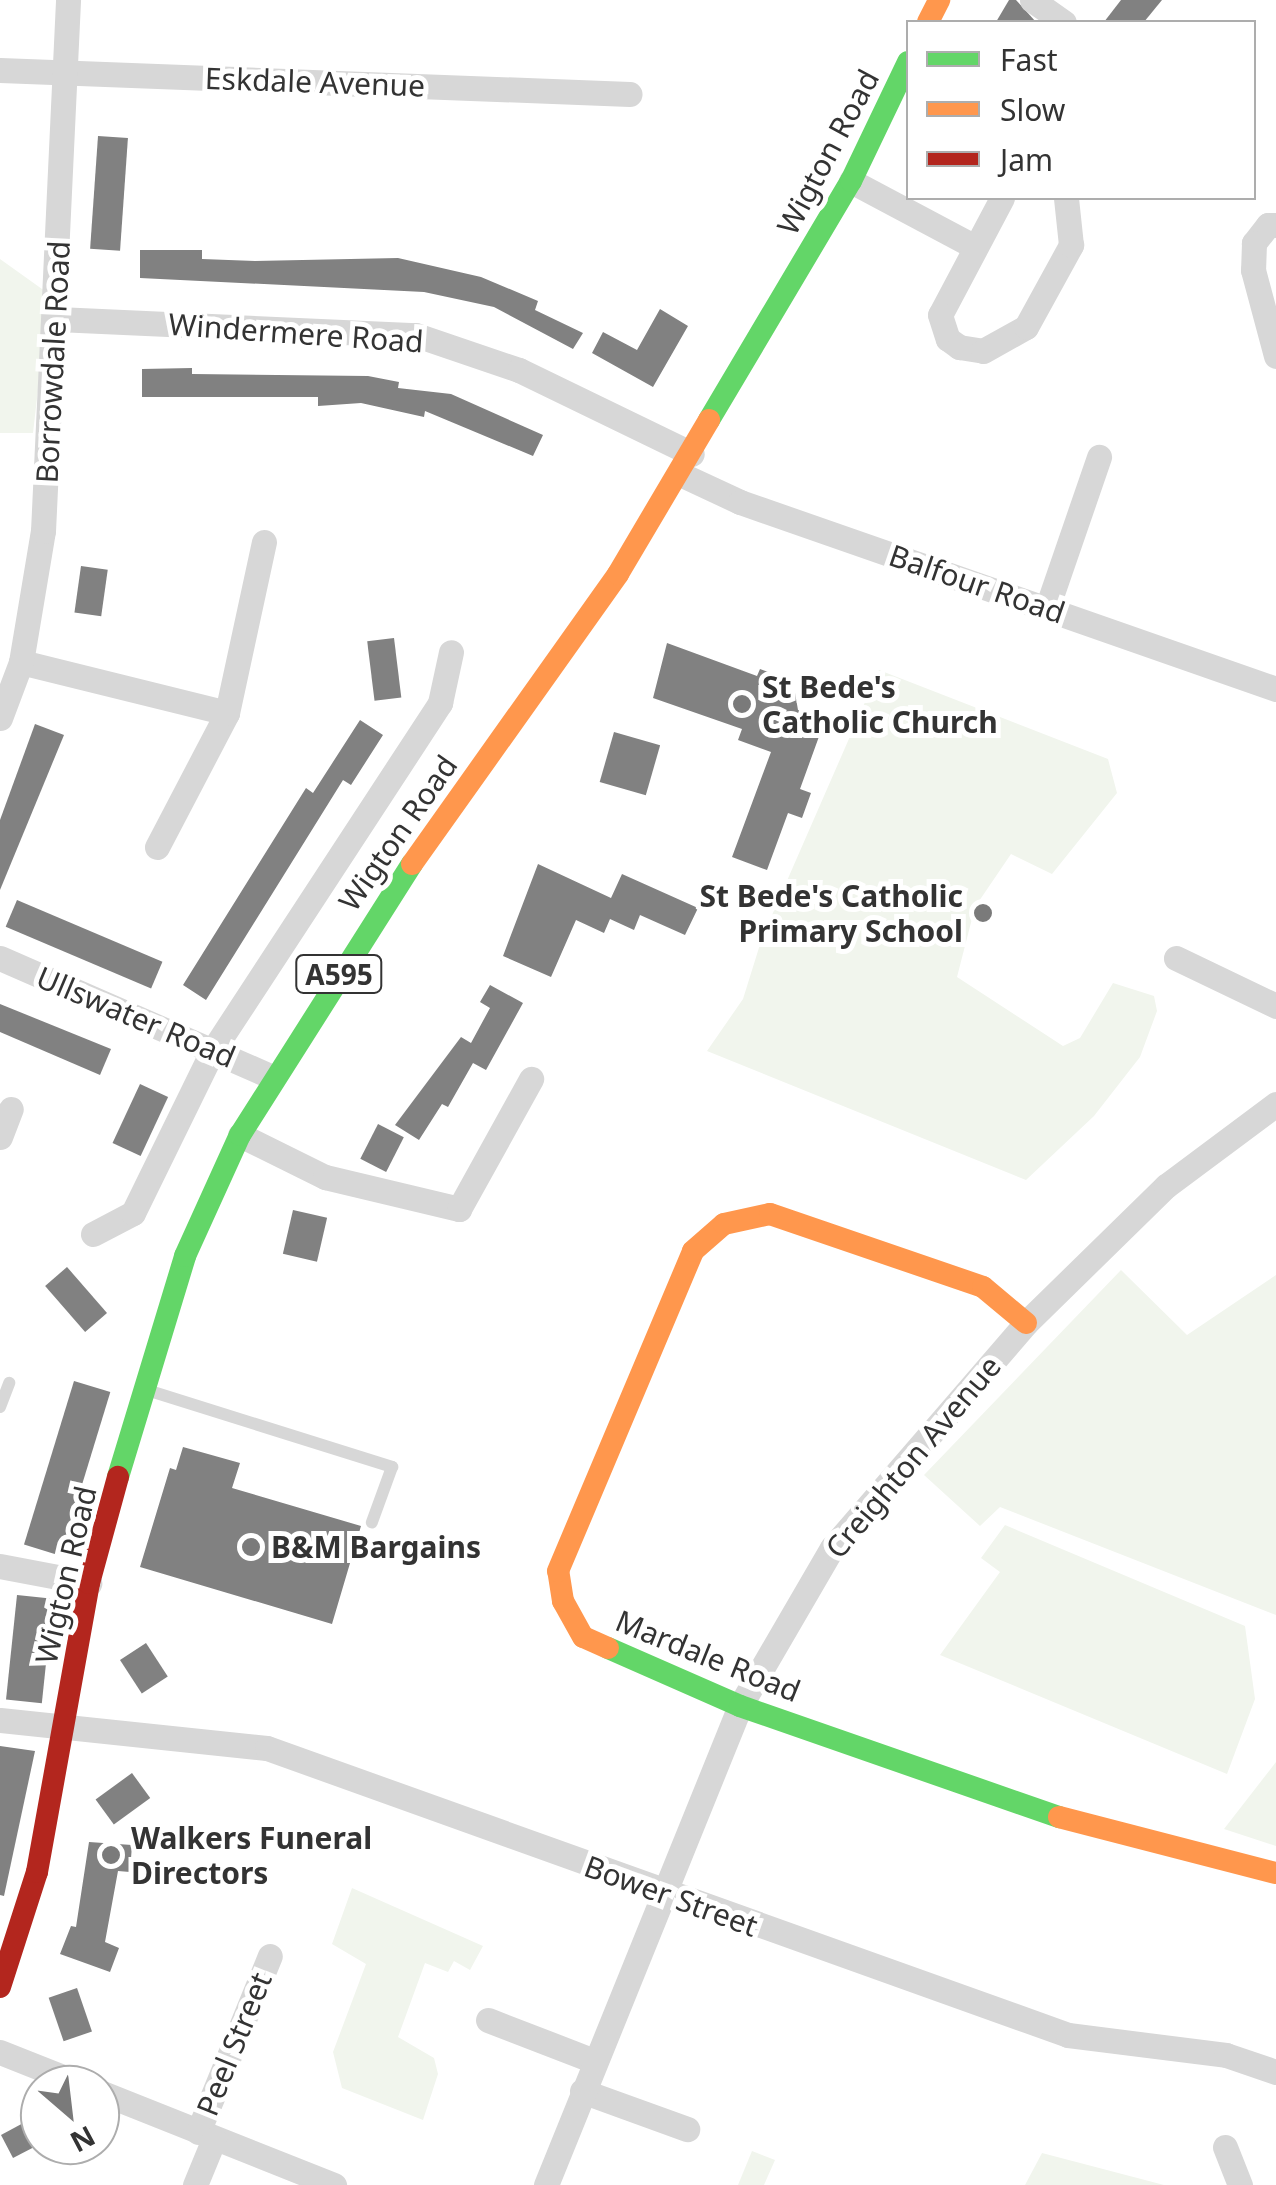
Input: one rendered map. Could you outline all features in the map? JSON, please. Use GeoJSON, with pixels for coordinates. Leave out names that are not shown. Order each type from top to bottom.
{"type":"FeatureCollection","features":[{"type":"Feature","properties":{"kind":"main road","name":"Wigton Road"},"geometry":{"type":"LineString","coordinates":[[0,1987],[37,1872],[90,1583],[143,1389],[185,1256],[240,1135],[272,1078],[686,464],[851,181],[906,66]]}},
{"type":"Feature","properties":{"kind":"main road","name":"Mardale Road"},"geometry":{"type":"LineString","coordinates":[[1026,1323],[983,1287],[770,1214],[724,1224],[693,1251],[558,1571],[563,1601],[583,1637],[740,1706],[1059,1817],[1276,1872]]}},
{"type":"Feature","properties":{"kind":"street","name":"Borrowdale Road"},"geometry":{"type":"LineString","coordinates":[[0,718],[21,662],[43,531],[58,319],[68,0]]}},
{"type":"Feature","properties":{"kind":"street"},"geometry":{"type":"LineString","coordinates":[[1032,0],[1061,20]]}},
{"type":"Feature","properties":{"kind":"street","name":"Eskdale Avenue"},"geometry":{"type":"LineString","coordinates":[[0,70],[630,94]]}},
{"type":"Feature","properties":{"kind":"street"},"geometry":{"type":"LineString","coordinates":[[851,181],[973,246]]}},
{"type":"Feature","properties":{"kind":"street"},"geometry":{"type":"LineString","coordinates":[[1001,200],[973,246],[940,315],[948,339],[983,350],[1026,327],[1063,260],[1073,229],[1066,200]]}},
{"type":"Feature","properties":{"kind":"street"},"geometry":{"type":"LineString","coordinates":[[1276,226],[1268,225],[1254,243],[1253,270],[1276,356]]}},
{"type":"Feature","properties":{"kind":"street","name":"Windermere Road"},"geometry":{"type":"LineString","coordinates":[[58,319],[416,335],[519,370],[686,464]]}},
{"type":"Feature","properties":{"kind":"street"},"geometry":{"type":"LineString","coordinates":[[1047,608],[1098,457]]}},
{"type":"Feature","properties":{"kind":"street","name":"Balfour Road"},"geometry":{"type":"LineString","coordinates":[[686,464],[740,502],[1276,689]]}},
{"type":"Feature","properties":{"kind":"street"},"geometry":{"type":"LineString","coordinates":[[157,847],[227,713],[264,542]]}},
{"type":"Feature","properties":{"kind":"street"},"geometry":{"type":"LineString","coordinates":[[93,1234],[133,1213],[213,1050],[440,704],[450,652]]}},
{"type":"Feature","properties":{"kind":"street"},"geometry":{"type":"LineString","coordinates":[[21,662],[227,713]]}},
{"type":"Feature","properties":{"kind":"street","name":"Ullswater Road"},"geometry":{"type":"LineString","coordinates":[[0,958],[272,1078]]}},
{"type":"Feature","properties":{"kind":"street"},"geometry":{"type":"LineString","coordinates":[[1176,958],[1276,1006]]}},
{"type":"Feature","properties":{"kind":"street"},"geometry":{"type":"LineString","coordinates":[[240,1135],[325,1178],[460,1209],[531,1078]]}},
{"type":"Feature","properties":{"kind":"street","name":"Creighton Avenue"},"geometry":{"type":"LineString","coordinates":[[546,2185],[660,1893],[740,1706],[832,1548],[1026,1323],[1166,1186],[1276,1104]]}},
{"type":"Feature","properties":{"kind":"street"},"geometry":{"type":"LineString","coordinates":[[0,1137],[12,1109]]}},
{"type":"Feature","properties":{"kind":"street"},"geometry":{"type":"LineString","coordinates":[[0,1566],[90,1583]]}},
{"type":"Feature","properties":{"kind":"street","name":"Bower Street"},"geometry":{"type":"LineString","coordinates":[[0,1720],[65,1731],[267,1748],[660,1893],[1068,2034],[1226,2055],[1276,2072]]}},
{"type":"Feature","properties":{"kind":"street","name":"Peel Street"},"geometry":{"type":"LineString","coordinates":[[196,2185],[206,2135],[270,1956]]}},
{"type":"Feature","properties":{"kind":"street"},"geometry":{"type":"LineString","coordinates":[[488,2020],[594,2061]]}},
{"type":"Feature","properties":{"kind":"street"},"geometry":{"type":"LineString","coordinates":[[0,2052],[33,2065]]}},
{"type":"Feature","properties":{"kind":"street"},"geometry":{"type":"LineString","coordinates":[[582,2090],[687,2129]]}},
{"type":"Feature","properties":{"kind":"street","name":"Peel Street"},"geometry":{"type":"LineString","coordinates":[[120,2100],[334,2185]]}},
{"type":"Feature","properties":{"kind":"street"},"geometry":{"type":"LineString","coordinates":[[1225,2147],[1240,2185]]}},
{"type":"Feature","properties":{"kind":"lane"},"geometry":{"type":"LineString","coordinates":[[0,1407],[9,1383]]}},
{"type":"Feature","properties":{"kind":"lane"},"geometry":{"type":"LineString","coordinates":[[143,1389],[392,1467],[372,1522]]}},
{"type":"Feature","properties":{"kind":"shaded area"},"geometry":{"type":"Polygon","coordinates":[[[0,259],[49,294],[33,433],[0,433],[0,259]]]}},
{"type":"Feature","properties":{"kind":"shaded area","name":"St Bede's Catholic Primary School"},"geometry":{"type":"Polygon","coordinates":[[[879,670],[1108,759],[1117,793],[1052,874],[1011,854],[975,907],[957,977],[1063,1046],[1080,1038],[1113,983],[1154,996],[1157,1011],[1140,1057],[1094,1116],[1026,1180],[707,1051],[743,999],[762,938],[879,670]]]}},
{"type":"Feature","properties":{"kind":"shaded area"},"geometry":{"type":"Polygon","coordinates":[[[1121,1270],[1187,1335],[1276,1275],[1276,1615],[1000,1507],[980,1526],[924,1475],[1121,1270]]]}},
{"type":"Feature","properties":{"kind":"shaded area"},"geometry":{"type":"Polygon","coordinates":[[[1005,1525],[1245,1626],[1255,1699],[1227,1774],[940,1655],[1000,1572],[981,1558],[1005,1525]]]}},
{"type":"Feature","properties":{"kind":"shaded area"},"geometry":{"type":"Polygon","coordinates":[[[1276,1762],[1276,1846],[1224,1829],[1276,1762]]]}},
{"type":"Feature","properties":{"kind":"shaded area"},"geometry":{"type":"Polygon","coordinates":[[[352,1888],[483,1946],[470,1970],[454,1961],[448,1972],[425,1963],[398,2037],[434,2058],[438,2074],[423,2120],[342,2088],[333,2052],[366,1964],[332,1944],[352,1888]]]}},
{"type":"Feature","properties":{"kind":"shaded area"},"geometry":{"type":"Polygon","coordinates":[[[752,2151],[775,2160],[764,2185],[738,2185],[752,2151]]]}},
{"type":"Feature","properties":{"kind":"shaded area"},"geometry":{"type":"Polygon","coordinates":[[[1042,2153],[1164,2185],[1025,2185],[1042,2153]]]}},
{"type":"Feature","properties":{"kind":"building"},"geometry":{"type":"Polygon","coordinates":[[[1009,0],[1016,0],[1034,20],[997,20],[1009,0]]]}},
{"type":"Feature","properties":{"kind":"building"},"geometry":{"type":"Polygon","coordinates":[[[1121,0],[1162,0],[1146,20],[1106,20],[1121,0]]]}},
{"type":"Feature","properties":{"kind":"building"},"geometry":{"type":"Polygon","coordinates":[[[98,136],[128,138],[120,251],[90,249],[98,136]]]}},
{"type":"Feature","properties":{"kind":"building"},"geometry":{"type":"Polygon","coordinates":[[[140,250],[202,250],[202,259],[255,261],[398,258],[481,277],[538,301],[535,310],[583,333],[573,349],[494,307],[424,292],[140,278],[140,250]]]}},
{"type":"Feature","properties":{"kind":"building"},"geometry":{"type":"Polygon","coordinates":[[[660,309],[688,326],[653,387],[592,353],[603,332],[637,350],[660,309]]]}},
{"type":"Feature","properties":{"kind":"building"},"geometry":{"type":"Polygon","coordinates":[[[192,368],[192,374],[368,376],[399,382],[398,388],[451,394],[543,435],[533,456],[425,411],[424,417],[361,403],[318,406],[318,397],[142,397],[142,369],[192,368]]]}},
{"type":"Feature","properties":{"kind":"building"},"geometry":{"type":"Polygon","coordinates":[[[81,566],[108,570],[101,616],[74,613],[81,566]]]}},
{"type":"Feature","properties":{"kind":"building"},"geometry":{"type":"Polygon","coordinates":[[[394,638],[401,698],[375,701],[367,641],[394,638]]]}},
{"type":"Feature","properties":{"kind":"building"},"geometry":{"type":"Polygon","coordinates":[[[667,643],[757,676],[760,669],[793,681],[798,710],[825,720],[800,789],[811,793],[802,818],[788,813],[767,870],[732,857],[771,752],[738,740],[742,729],[653,698],[667,643]]]}},
{"type":"Feature","properties":{"kind":"building"},"geometry":{"type":"Polygon","coordinates":[[[360,720],[383,735],[351,785],[343,780],[206,1000],[183,985],[306,788],[313,793],[360,720]]]}},
{"type":"Feature","properties":{"kind":"building"},"geometry":{"type":"Polygon","coordinates":[[[35,724],[64,735],[0,890],[0,820],[35,724]]]}},
{"type":"Feature","properties":{"kind":"building"},"geometry":{"type":"Polygon","coordinates":[[[614,732],[660,745],[646,795],[600,782],[614,732]]]}},
{"type":"Feature","properties":{"kind":"building"},"geometry":{"type":"Polygon","coordinates":[[[538,864],[611,898],[622,874],[698,908],[685,935],[640,915],[634,930],[610,919],[604,933],[576,920],[551,977],[503,956],[538,864]]]}},
{"type":"Feature","properties":{"kind":"building"},"geometry":{"type":"Polygon","coordinates":[[[17,900],[162,962],[151,988],[6,927],[17,900]]]}},
{"type":"Feature","properties":{"kind":"building"},"geometry":{"type":"Polygon","coordinates":[[[490,985],[523,1003],[486,1070],[473,1063],[448,1107],[442,1104],[419,1140],[395,1125],[461,1037],[471,1043],[490,1008],[480,1002],[490,985]]]}},
{"type":"Feature","properties":{"kind":"building"},"geometry":{"type":"Polygon","coordinates":[[[0,1004],[111,1049],[100,1075],[0,1032],[0,1004]]]}},
{"type":"Feature","properties":{"kind":"building"},"geometry":{"type":"Polygon","coordinates":[[[140,1084],[168,1097],[141,1156],[113,1143],[140,1084]]]}},
{"type":"Feature","properties":{"kind":"building"},"geometry":{"type":"Polygon","coordinates":[[[378,1124],[404,1137],[386,1172],[360,1159],[378,1124]]]}},
{"type":"Feature","properties":{"kind":"building"},"geometry":{"type":"Polygon","coordinates":[[[293,1210],[327,1218],[317,1262],[283,1254],[293,1210]]]}},
{"type":"Feature","properties":{"kind":"building"},"geometry":{"type":"Polygon","coordinates":[[[67,1267],[107,1313],[85,1332],[45,1286],[67,1267]]]}},
{"type":"Feature","properties":{"kind":"building"},"geometry":{"type":"Polygon","coordinates":[[[74,1381],[110,1392],[60,1556],[24,1545],[74,1381]]]}},
{"type":"Feature","properties":{"kind":"building","name":"B&M Bargains"},"geometry":{"type":"Polygon","coordinates":[[[183,1447],[240,1463],[232,1488],[361,1526],[332,1624],[140,1567],[170,1468],[176,1470],[183,1447]]]}},
{"type":"Feature","properties":{"kind":"building"},"geometry":{"type":"Polygon","coordinates":[[[17,1595],[53,1599],[42,1703],[6,1699],[17,1595]]]}},
{"type":"Feature","properties":{"kind":"building"},"geometry":{"type":"Polygon","coordinates":[[[146,1643],[168,1677],[142,1693],[120,1660],[146,1643]]]}},
{"type":"Feature","properties":{"kind":"building"},"geometry":{"type":"Polygon","coordinates":[[[0,1746],[35,1751],[4,1896],[0,1895],[0,1746]]]}},
{"type":"Feature","properties":{"kind":"building"},"geometry":{"type":"Polygon","coordinates":[[[132,1773],[150,1798],[114,1825],[96,1799],[132,1773]]]}},
{"type":"Feature","properties":{"kind":"building"},"geometry":{"type":"Polygon","coordinates":[[[89,1842],[132,1845],[130,1872],[118,1871],[105,1942],[119,1948],[110,1972],[60,1954],[71,1926],[76,1927],[89,1842]]]}},
{"type":"Feature","properties":{"kind":"building"},"geometry":{"type":"Polygon","coordinates":[[[77,1988],[92,2031],[64,2041],[49,1998],[77,1988]]]}},
{"type":"Feature","properties":{"kind":"building"},"geometry":{"type":"Polygon","coordinates":[[[20,2125],[20,2154],[13,2158],[1,2135],[20,2125]]]}},
{"type":"Feature","properties":{"kind":"traffic: fast"},"geometry":{"type":"LineString","coordinates":[[709,420],[851,181],[906,66]]}},
{"type":"Feature","properties":{"kind":"traffic: fast"},"geometry":{"type":"LineString","coordinates":[[118,1477],[185,1256],[240,1135],[412,864]]}},
{"type":"Feature","properties":{"kind":"traffic: fast"},"geometry":{"type":"LineString","coordinates":[[608,1648],[740,1706],[1059,1817]]}},
{"type":"Feature","properties":{"kind":"traffic: slow"},"geometry":{"type":"LineString","coordinates":[[929,20],[939,0]]}},
{"type":"Feature","properties":{"kind":"traffic: slow"},"geometry":{"type":"LineString","coordinates":[[412,864],[618,574],[709,420]]}},
{"type":"Feature","properties":{"kind":"traffic: slow"},"geometry":{"type":"LineString","coordinates":[[608,1648],[583,1637],[563,1601],[558,1571],[693,1251],[724,1224],[770,1214],[983,1287],[1026,1323]]}},
{"type":"Feature","properties":{"kind":"traffic: slow"},"geometry":{"type":"LineString","coordinates":[[1059,1817],[1276,1873]]}},
{"type":"Feature","properties":{"kind":"traffic: jam"},"geometry":{"type":"LineString","coordinates":[[0,1987],[37,1872],[89,1583],[118,1477]]}},
{"type":"Feature","properties":{"kind":"place","name":"St Bede's Catholic Church"},"geometry":{"type":"Point","coordinates":[742,704]}},
{"type":"Feature","properties":{"kind":"place","name":"St Bede's Catholic Primary School"},"geometry":{"type":"Point","coordinates":[983,913]}},
{"type":"Feature","properties":{"kind":"place","name":"B&M Bargains"},"geometry":{"type":"Point","coordinates":[251,1547]}},
{"type":"Feature","properties":{"kind":"place","name":"Walkers Funeral Directors"},"geometry":{"type":"Point","coordinates":[111,1855]}}]}
